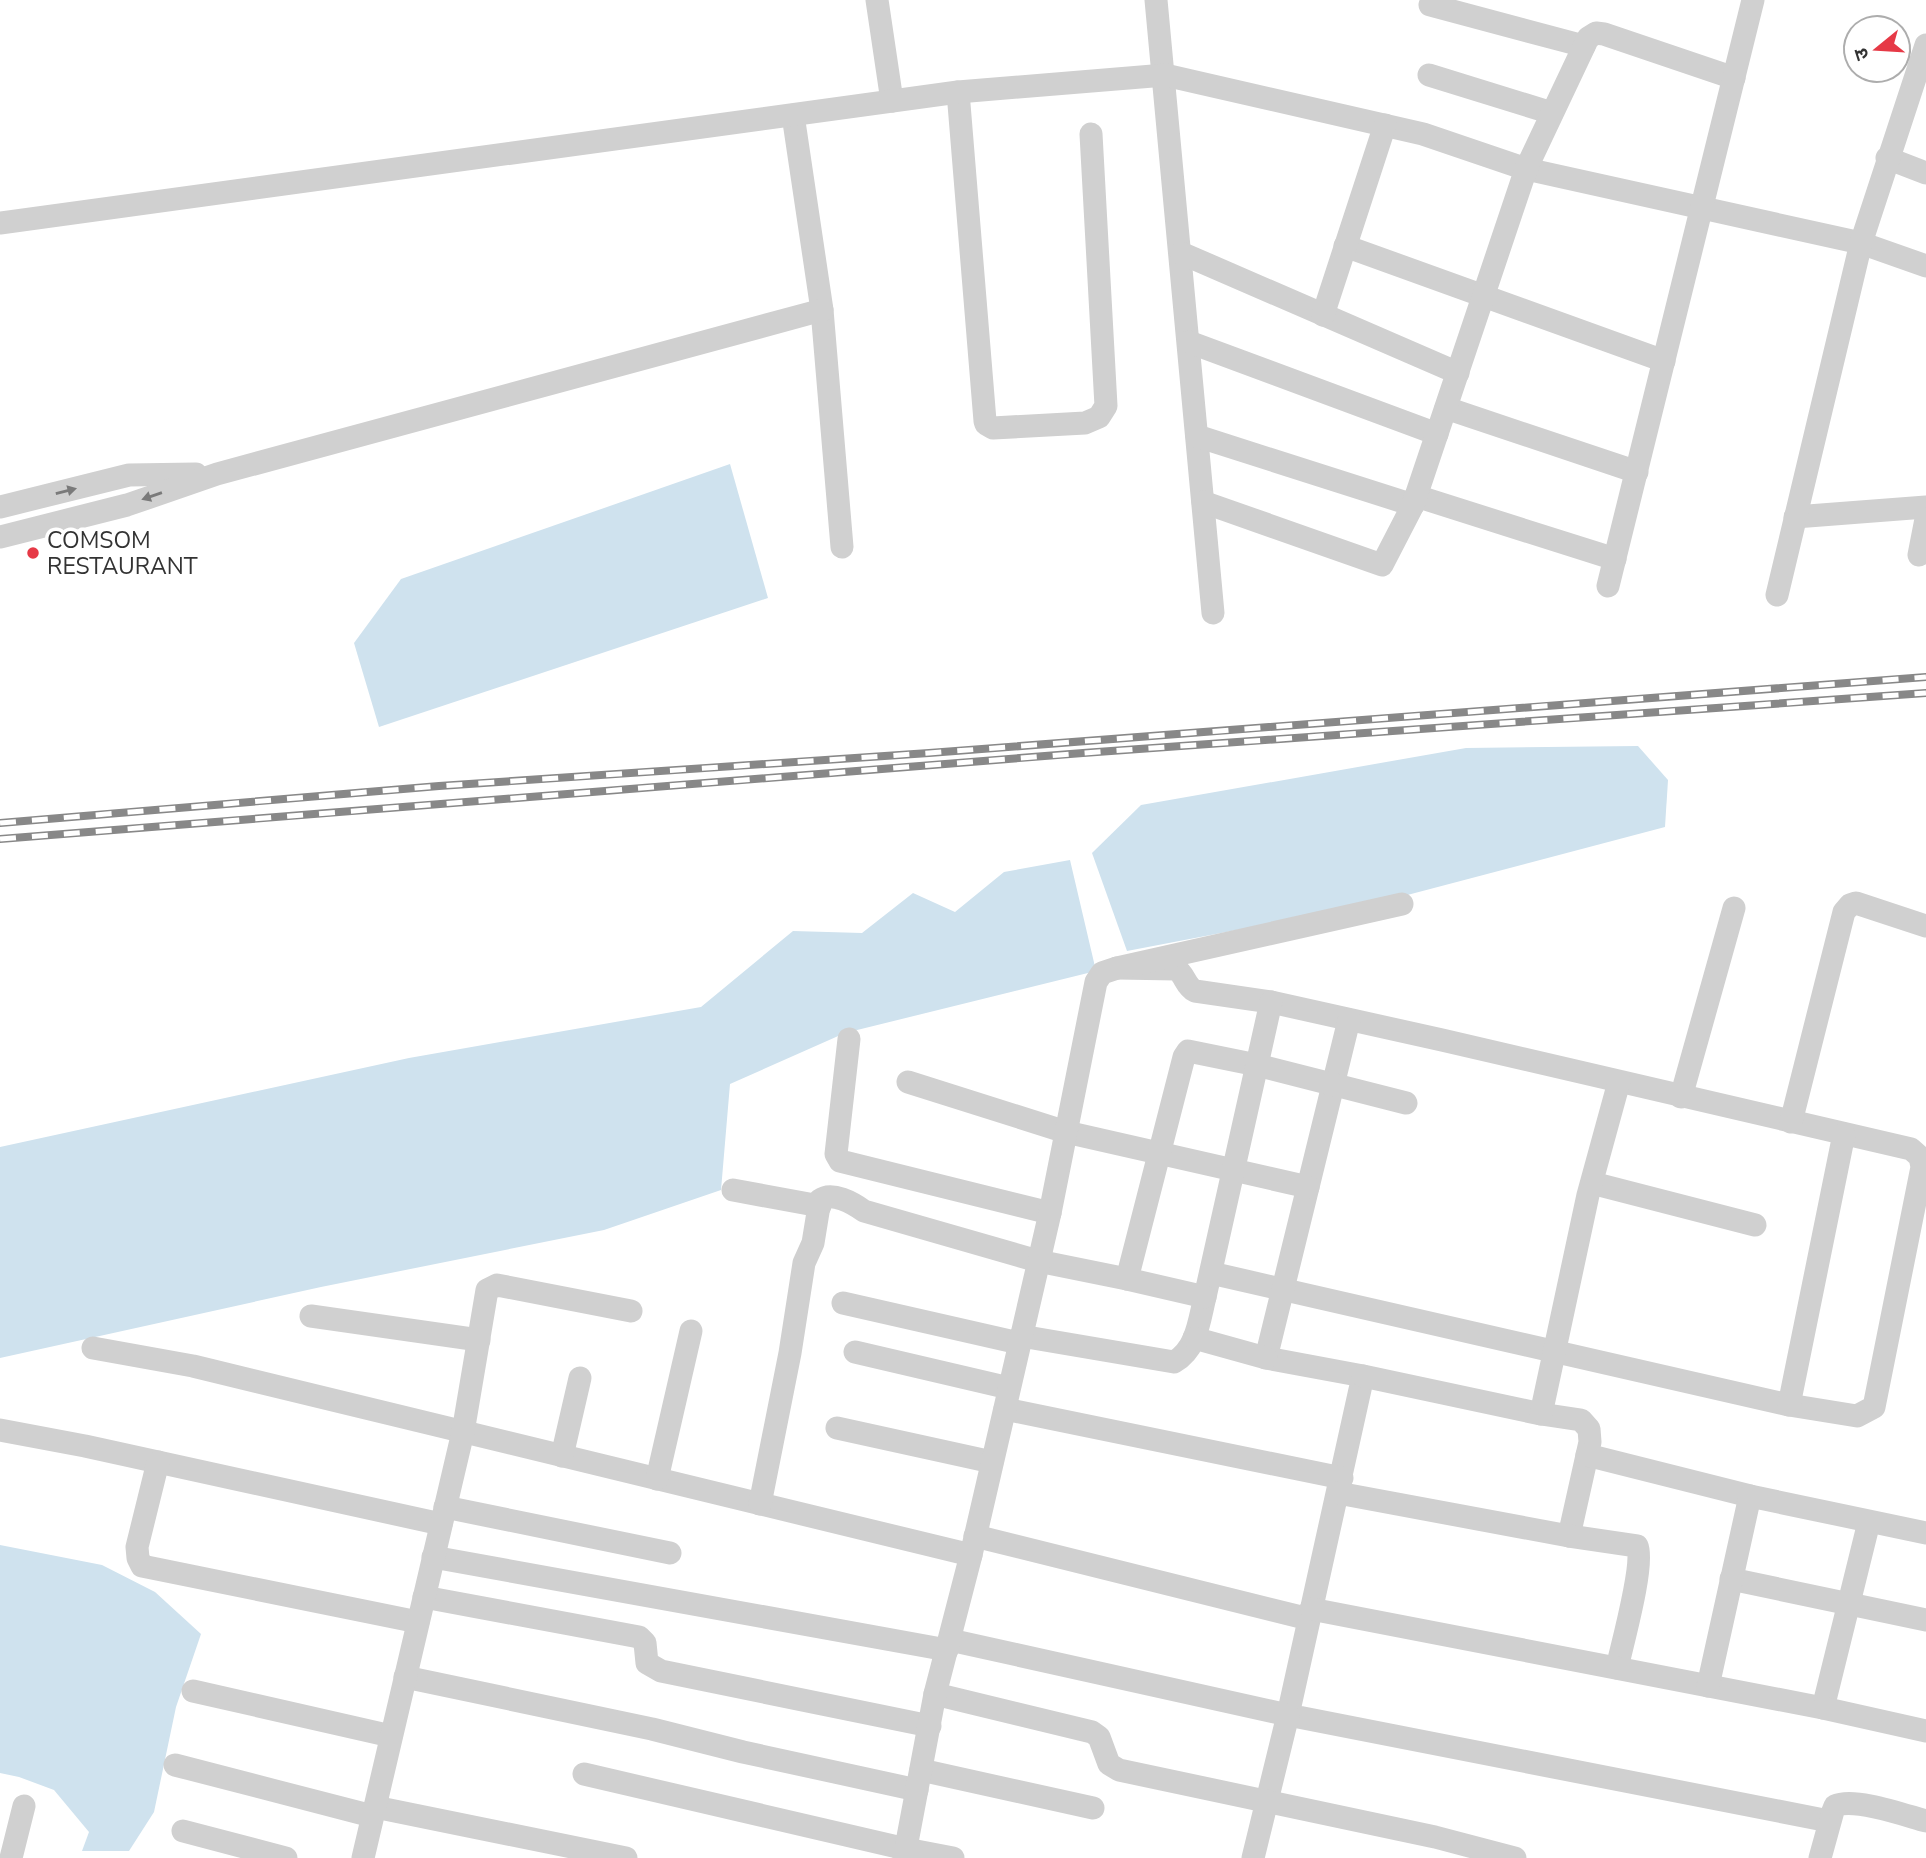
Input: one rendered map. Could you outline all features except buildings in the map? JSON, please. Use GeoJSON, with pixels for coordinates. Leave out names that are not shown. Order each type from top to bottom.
{"type":"FeatureCollection","features":[{"type":"Feature","properties":{"kind":"street"},"geometry":{"type":"LineString","coordinates":[[877,0],[892,101]]}},
{"type":"Feature","properties":{"kind":"street"},"geometry":{"type":"LineString","coordinates":[[1156,0],[1213,613]]}},
{"type":"Feature","properties":{"kind":"street"},"geometry":{"type":"LineString","coordinates":[[1608,586],[1753,0]]}},
{"type":"Feature","properties":{"kind":"street"},"geometry":{"type":"LineString","coordinates":[[1430,5],[1584,46]]}},
{"type":"Feature","properties":{"kind":"street"},"geometry":{"type":"LineString","coordinates":[[1203,502],[1380,566],[1383,564],[1415,500],[1526,169],[1588,38],[1596,33],[1604,34],[1734,78]]}},
{"type":"Feature","properties":{"kind":"street"},"geometry":{"type":"LineString","coordinates":[[1777,594],[1861,243],[1887,158],[1920,84],[1926,45]]}},
{"type":"Feature","properties":{"kind":"street"},"geometry":{"type":"LineString","coordinates":[[0,223],[958,92],[1165,75],[1423,134],[1526,169],[1861,243],[1926,266]]}},
{"type":"Feature","properties":{"kind":"street"},"geometry":{"type":"LineString","coordinates":[[1429,75],[1552,113]]}},
{"type":"Feature","properties":{"kind":"street"},"geometry":{"type":"LineString","coordinates":[[958,92],[985,421],[993,428],[1085,423],[1099,417],[1106,406],[1091,134]]}},
{"type":"Feature","properties":{"kind":"street"},"geometry":{"type":"LineString","coordinates":[[793,114],[821,310],[842,547]]}},
{"type":"Feature","properties":{"kind":"street"},"geometry":{"type":"LineString","coordinates":[[1323,315],[1385,125]]}},
{"type":"Feature","properties":{"kind":"street"},"geometry":{"type":"LineString","coordinates":[[1887,158],[1926,173]]}},
{"type":"Feature","properties":{"kind":"street"},"geometry":{"type":"LineString","coordinates":[[1345,246],[1664,361]]}},
{"type":"Feature","properties":{"kind":"street"},"geometry":{"type":"LineString","coordinates":[[1181,253],[1458,373]]}},
{"type":"Feature","properties":{"kind":"street"},"geometry":{"type":"LineString","coordinates":[[0,537],[127,505],[217,474],[821,310]]}},
{"type":"Feature","properties":{"kind":"street"},"geometry":{"type":"LineString","coordinates":[[1189,342],[1437,434]]}},
{"type":"Feature","properties":{"kind":"street"},"geometry":{"type":"LineString","coordinates":[[1446,408],[1637,472]]}},
{"type":"Feature","properties":{"kind":"street"},"geometry":{"type":"LineString","coordinates":[[1197,436],[1615,559]]}},
{"type":"Feature","properties":{"kind":"street"},"geometry":{"type":"LineString","coordinates":[[0,507],[129,475],[217,474]]}},
{"type":"Feature","properties":{"kind":"street"},"geometry":{"type":"LineString","coordinates":[[1796,517],[1926,507]]}},
{"type":"Feature","properties":{"kind":"street"},"geometry":{"type":"LineString","coordinates":[[1919,555],[1926,519]]}},
{"type":"Feature","properties":{"kind":"street"},"geometry":{"type":"LineString","coordinates":[[1791,1122],[1840,922],[1847,908],[1856,903],[1926,926]]}},
{"type":"Feature","properties":{"kind":"street"},"geometry":{"type":"LineString","coordinates":[[905,1854],[935,1694],[973,1546],[1050,1213],[1096,982],[1102,973],[1117,968],[1402,904]]}},
{"type":"Feature","properties":{"kind":"street"},"geometry":{"type":"LineString","coordinates":[[1681,1097],[1734,908]]}},
{"type":"Feature","properties":{"kind":"street"},"geometry":{"type":"LineString","coordinates":[[1117,968],[1176,969],[1189,988],[1195,991],[1271,1002],[1911,1149],[1923,1158],[1874,1407],[1857,1416],[1789,1405],[1211,1273]]}},
{"type":"Feature","properties":{"kind":"street"},"geometry":{"type":"LineString","coordinates":[[843,1303],[1020,1340],[1174,1362],[1186,1355],[1194,1338],[1211,1273],[1271,1002]]}},
{"type":"Feature","properties":{"kind":"street"},"geometry":{"type":"LineString","coordinates":[[1266,1358],[1349,1020]]}},
{"type":"Feature","properties":{"kind":"street"},"geometry":{"type":"LineString","coordinates":[[849,1039],[836,1154],[840,1161],[1050,1213]]}},
{"type":"Feature","properties":{"kind":"street"},"geometry":{"type":"LineString","coordinates":[[1127,1279],[1185,1054],[1191,1051],[1257,1065],[1406,1103]]}},
{"type":"Feature","properties":{"kind":"street"},"geometry":{"type":"LineString","coordinates":[[1541,1414],[1592,1183],[1619,1082]]}},
{"type":"Feature","properties":{"kind":"street"},"geometry":{"type":"LineString","coordinates":[[908,1083],[1066,1132],[1308,1186]]}},
{"type":"Feature","properties":{"kind":"street"},"geometry":{"type":"LineString","coordinates":[[1789,1405],[1844,1134]]}},
{"type":"Feature","properties":{"kind":"street"},"geometry":{"type":"LineString","coordinates":[[1592,1183],[1755,1225]]}},
{"type":"Feature","properties":{"kind":"street"},"geometry":{"type":"LineString","coordinates":[[733,1190],[820,1206]]}},
{"type":"Feature","properties":{"kind":"street"},"geometry":{"type":"LineString","coordinates":[[760,1504],[790,1353],[804,1263],[813,1243],[820,1200],[829,1196],[856,1205],[864,1211],[1038,1261],[1205,1297]]}},
{"type":"Feature","properties":{"kind":"street"},"geometry":{"type":"LineString","coordinates":[[363,1858],[463,1432],[487,1290],[492,1285],[631,1311]]}},
{"type":"Feature","properties":{"kind":"street"},"geometry":{"type":"LineString","coordinates":[[311,1316],[479,1340]]}},
{"type":"Feature","properties":{"kind":"street"},"geometry":{"type":"LineString","coordinates":[[657,1479],[691,1331]]}},
{"type":"Feature","properties":{"kind":"street"},"geometry":{"type":"LineString","coordinates":[[1194,1338],[1266,1358],[1581,1420],[1589,1429],[1590,1442],[1569,1536]]}},
{"type":"Feature","properties":{"kind":"street"},"geometry":{"type":"LineString","coordinates":[[93,1348],[193,1366],[760,1504],[1310,1614],[1618,1668],[1926,1731]]}},
{"type":"Feature","properties":{"kind":"street"},"geometry":{"type":"LineString","coordinates":[[855,1352],[1007,1399],[1340,1485],[1569,1536],[1638,1547],[1637,1574],[1618,1668]]}},
{"type":"Feature","properties":{"kind":"street"},"geometry":{"type":"LineString","coordinates":[[1253,1858],[1288,1715],[1363,1376]]}},
{"type":"Feature","properties":{"kind":"street"},"geometry":{"type":"LineString","coordinates":[[562,1456],[580,1378]]}},
{"type":"Feature","properties":{"kind":"street"},"geometry":{"type":"LineString","coordinates":[[837,1428],[992,1462]]}},
{"type":"Feature","properties":{"kind":"street"},"geometry":{"type":"LineString","coordinates":[[0,1430],[443,1516],[670,1553]]}},
{"type":"Feature","properties":{"kind":"street"},"geometry":{"type":"LineString","coordinates":[[1587,1455],[1750,1496],[1926,1532]]}},
{"type":"Feature","properties":{"kind":"street"},"geometry":{"type":"LineString","coordinates":[[158,1462],[137,1547],[142,1566],[418,1622]]}},
{"type":"Feature","properties":{"kind":"street"},"geometry":{"type":"LineString","coordinates":[[1708,1686],[1750,1496]]}},
{"type":"Feature","properties":{"kind":"street"},"geometry":{"type":"LineString","coordinates":[[1823,1708],[1869,1522]]}},
{"type":"Feature","properties":{"kind":"street"},"geometry":{"type":"LineString","coordinates":[[433,1557],[948,1645],[1829,1821]]}},
{"type":"Feature","properties":{"kind":"street"},"geometry":{"type":"LineString","coordinates":[[1731,1579],[1926,1620]]}},
{"type":"Feature","properties":{"kind":"street"},"geometry":{"type":"LineString","coordinates":[[424,1597],[639,1637],[645,1643],[647,1663],[662,1671],[930,1726]]}},
{"type":"Feature","properties":{"kind":"street"},"geometry":{"type":"LineString","coordinates":[[405,1677],[652,1729],[743,1752],[1093,1808]]}},
{"type":"Feature","properties":{"kind":"street"},"geometry":{"type":"LineString","coordinates":[[193,1691],[391,1736]]}},
{"type":"Feature","properties":{"kind":"street"},"geometry":{"type":"LineString","coordinates":[[935,1694],[1092,1732],[1099,1737],[1108,1764],[1119,1770],[1435,1836],[1515,1858]]}},
{"type":"Feature","properties":{"kind":"street"},"geometry":{"type":"LineString","coordinates":[[175,1765],[374,1811],[626,1858]]}},
{"type":"Feature","properties":{"kind":"street"},"geometry":{"type":"LineString","coordinates":[[584,1774],[905,1854],[953,1858]]}},
{"type":"Feature","properties":{"kind":"street"},"geometry":{"type":"LineString","coordinates":[[1820,1858],[1835,1806],[1845,1802],[1926,1821]]}},
{"type":"Feature","properties":{"kind":"street"},"geometry":{"type":"LineString","coordinates":[[11,1858],[24,1806]]}},
{"type":"Feature","properties":{"kind":"street"},"geometry":{"type":"LineString","coordinates":[[183,1831],[286,1858]]}},
{"type":"Feature","properties":{"kind":"water"},"geometry":{"type":"Polygon","coordinates":[[[730,464],[768,598],[379,727],[354,643],[401,579],[730,464]]]}},
{"type":"Feature","properties":{"kind":"water"},"geometry":{"type":"Polygon","coordinates":[[[1638,746],[1668,780],[1665,827],[1377,903],[1127,951],[1092,853],[1141,805],[1466,748],[1638,746]]]}},
{"type":"Feature","properties":{"kind":"water"},"geometry":{"type":"Polygon","coordinates":[[[1070,860],[1096,971],[845,1033],[730,1084],[721,1190],[604,1230],[321,1287],[0,1358],[0,1147],[409,1058],[701,1007],[793,931],[862,933],[913,893],[955,912],[1004,872],[1070,860]]]}},
{"type":"Feature","properties":{"kind":"water"},"geometry":{"type":"Polygon","coordinates":[[[0,1545],[102,1565],[155,1592],[201,1634],[176,1707],[154,1812],[129,1851],[82,1851],[89,1832],[54,1790],[0,1773],[0,1545]]]}},
{"type":"Feature","properties":{"kind":"railway"},"geometry":{"type":"LineString","coordinates":[[0,823],[439,786],[929,753],[1926,677]]}},
{"type":"Feature","properties":{"kind":"railway"},"geometry":{"type":"LineString","coordinates":[[0,839],[1083,753],[1926,693]]}},
{"type":"Feature","properties":{"kind":"place","name":"COMSOM RESTAURANT"},"geometry":{"type":"Point","coordinates":[33,553]}}]}
